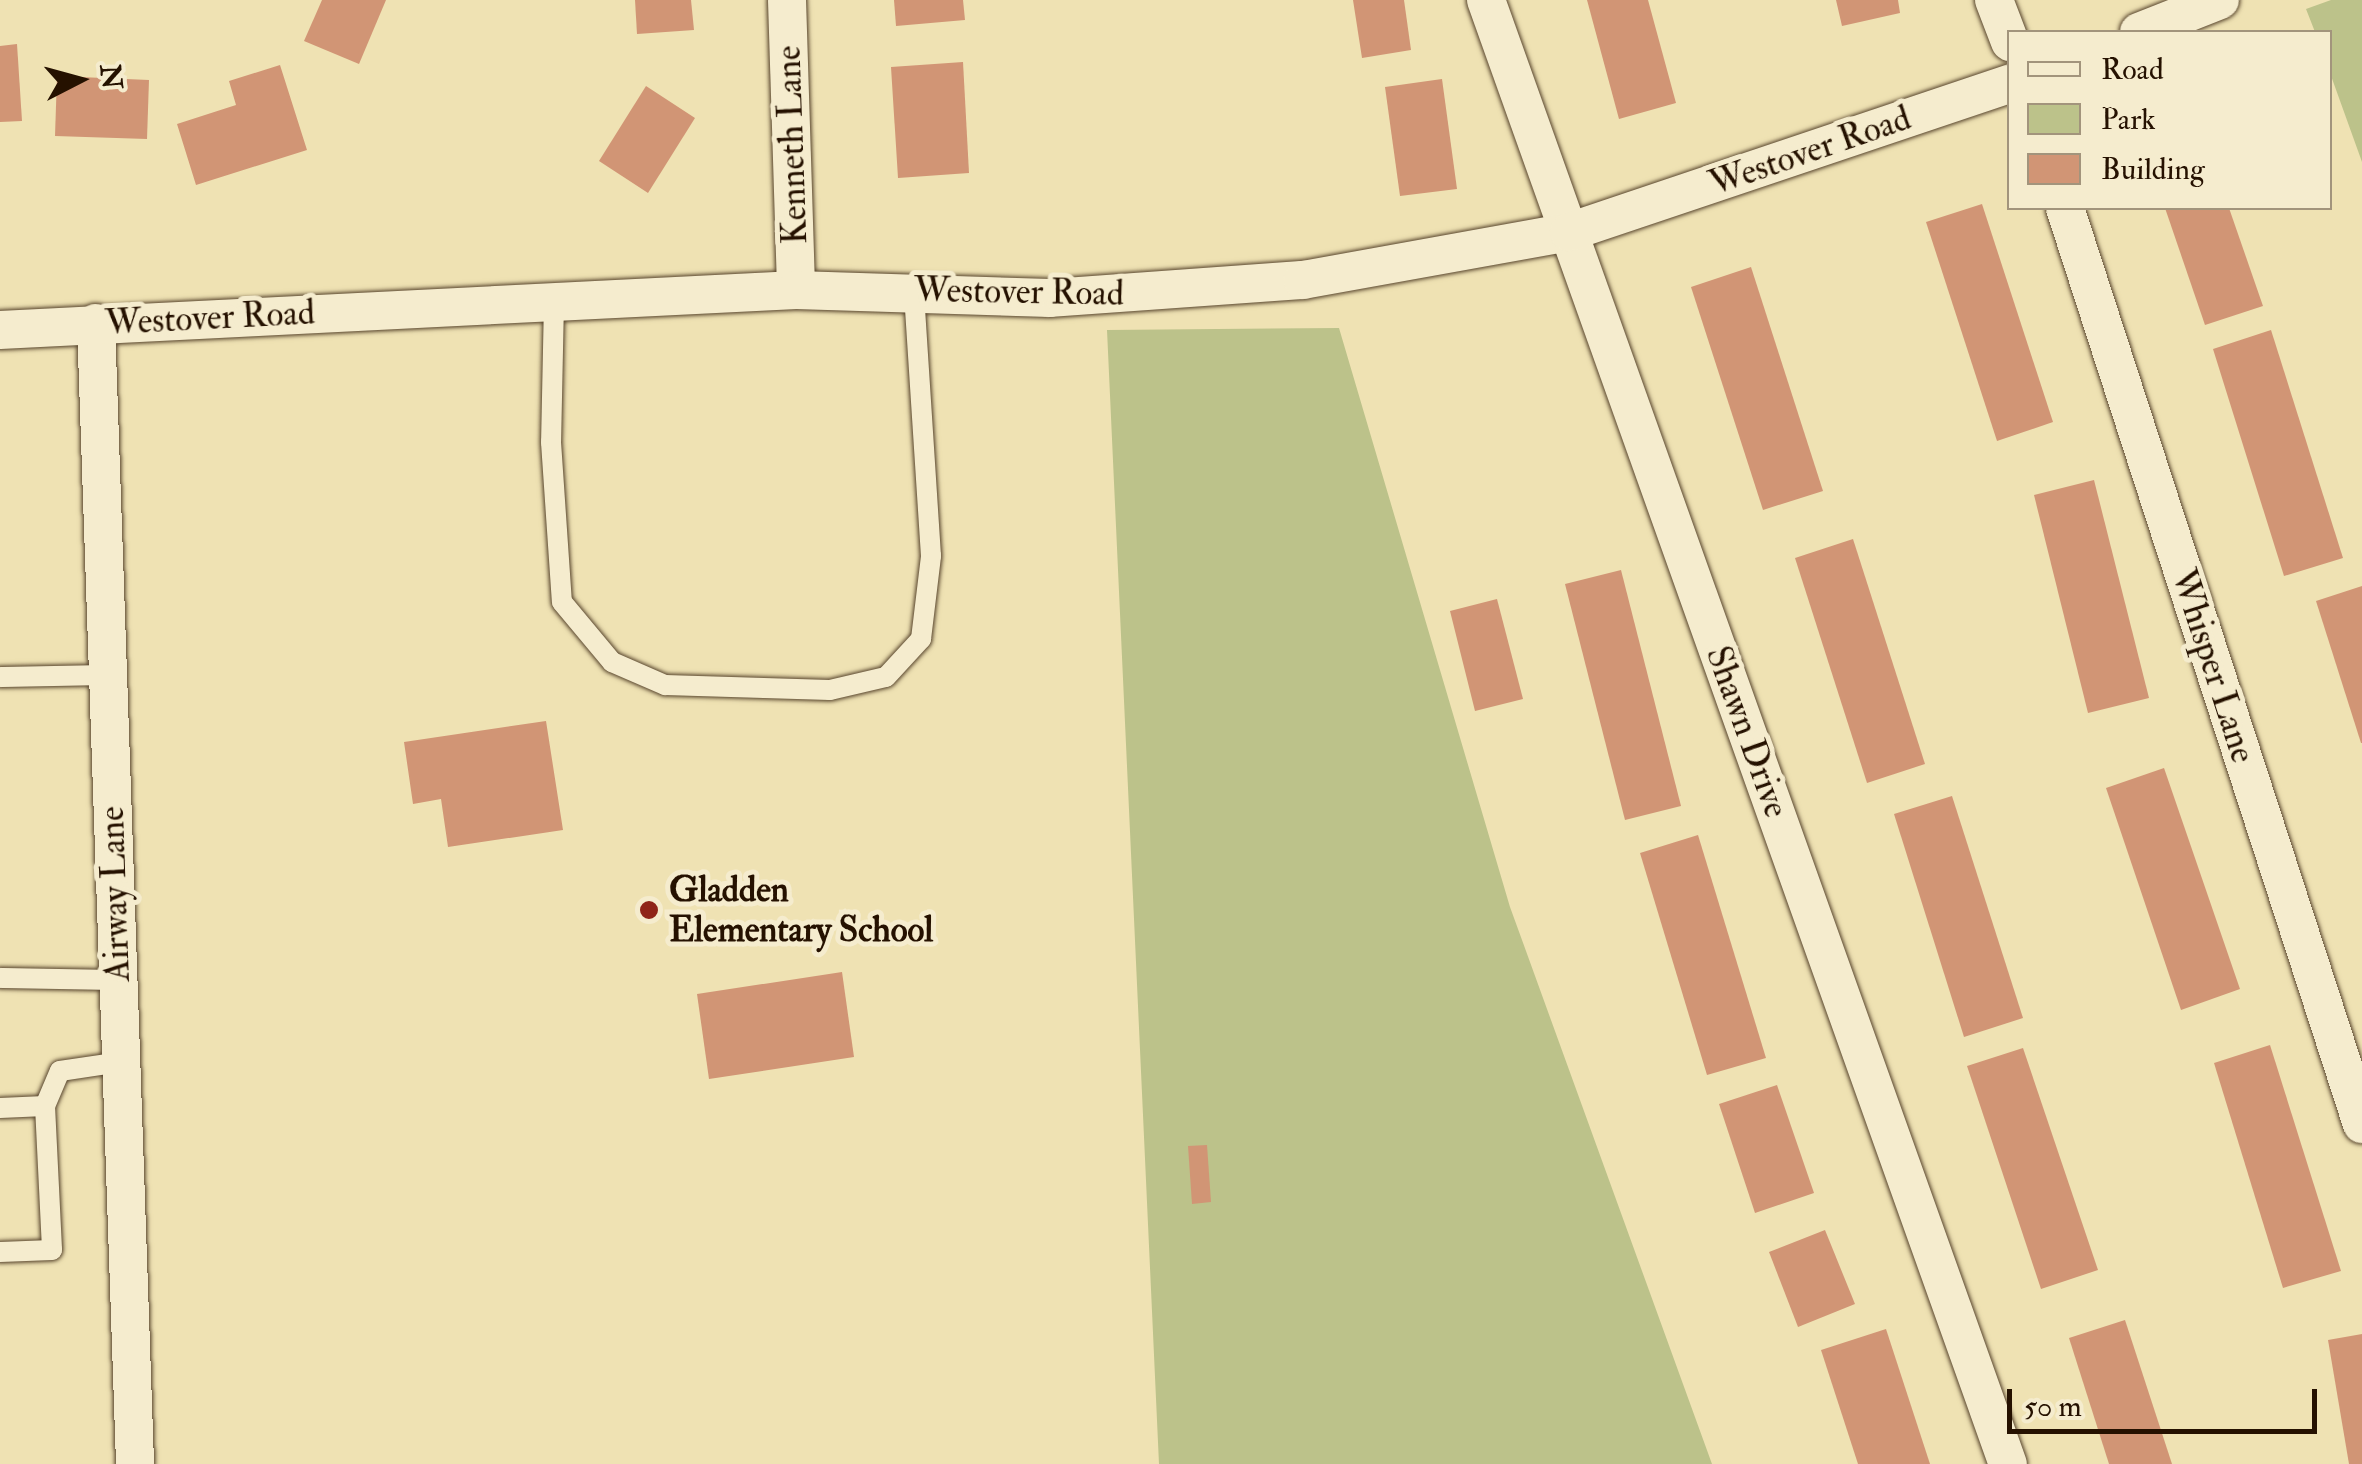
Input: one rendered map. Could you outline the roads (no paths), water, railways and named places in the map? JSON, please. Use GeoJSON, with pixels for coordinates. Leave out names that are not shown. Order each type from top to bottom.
{"type":"FeatureCollection","features":[{"type":"Feature","properties":{"kind":"street","name":"Kenneth Lane"},"geometry":{"type":"LineString","coordinates":[[787,0],[796,290]]}},
{"type":"Feature","properties":{"kind":"street","name":"Shawn Drive"},"geometry":{"type":"LineString","coordinates":[[1486,0],[2008,1464]]}},
{"type":"Feature","properties":{"kind":"street"},"geometry":{"type":"LineString","coordinates":[[1994,0],[2007,34]]}},
{"type":"Feature","properties":{"kind":"street"},"geometry":{"type":"LineString","coordinates":[[2144,30],[2220,0]]}},
{"type":"Feature","properties":{"kind":"street","name":"Westover Road"},"geometry":{"type":"LineString","coordinates":[[0,330],[796,290],[914,290],[1050,298],[1177,292],[1303,280],[1569,232],[2007,85]]}},
{"type":"Feature","properties":{"kind":"street","name":"Whisper Lane"},"geometry":{"type":"LineString","coordinates":[[2066,210],[2362,1124]]}},
{"type":"Feature","properties":{"kind":"street","name":"Airway Lane"},"geometry":{"type":"LineString","coordinates":[[96,323],[135,1464]]}},
{"type":"Feature","properties":{"kind":"lane"},"geometry":{"type":"LineString","coordinates":[[554,302],[562,602],[612,662],[665,685],[830,690],[886,677],[921,639],[931,556],[914,290]]}},
{"type":"Feature","properties":{"kind":"lane"},"geometry":{"type":"LineString","coordinates":[[0,676],[108,675]]}},
{"type":"Feature","properties":{"kind":"lane"},"geometry":{"type":"LineString","coordinates":[[0,978],[118,980]]}},
{"type":"Feature","properties":{"kind":"lane"},"geometry":{"type":"LineString","coordinates":[[0,1252],[52,1250],[45,1106],[60,1070],[121,1062]]}},
{"type":"Feature","properties":{"kind":"lane"},"geometry":{"type":"LineString","coordinates":[[0,1108],[45,1106]]}},
{"type":"Feature","properties":{"kind":"place","name":"Gladden Elementary School"},"geometry":{"type":"Point","coordinates":[649,910]}}]}
